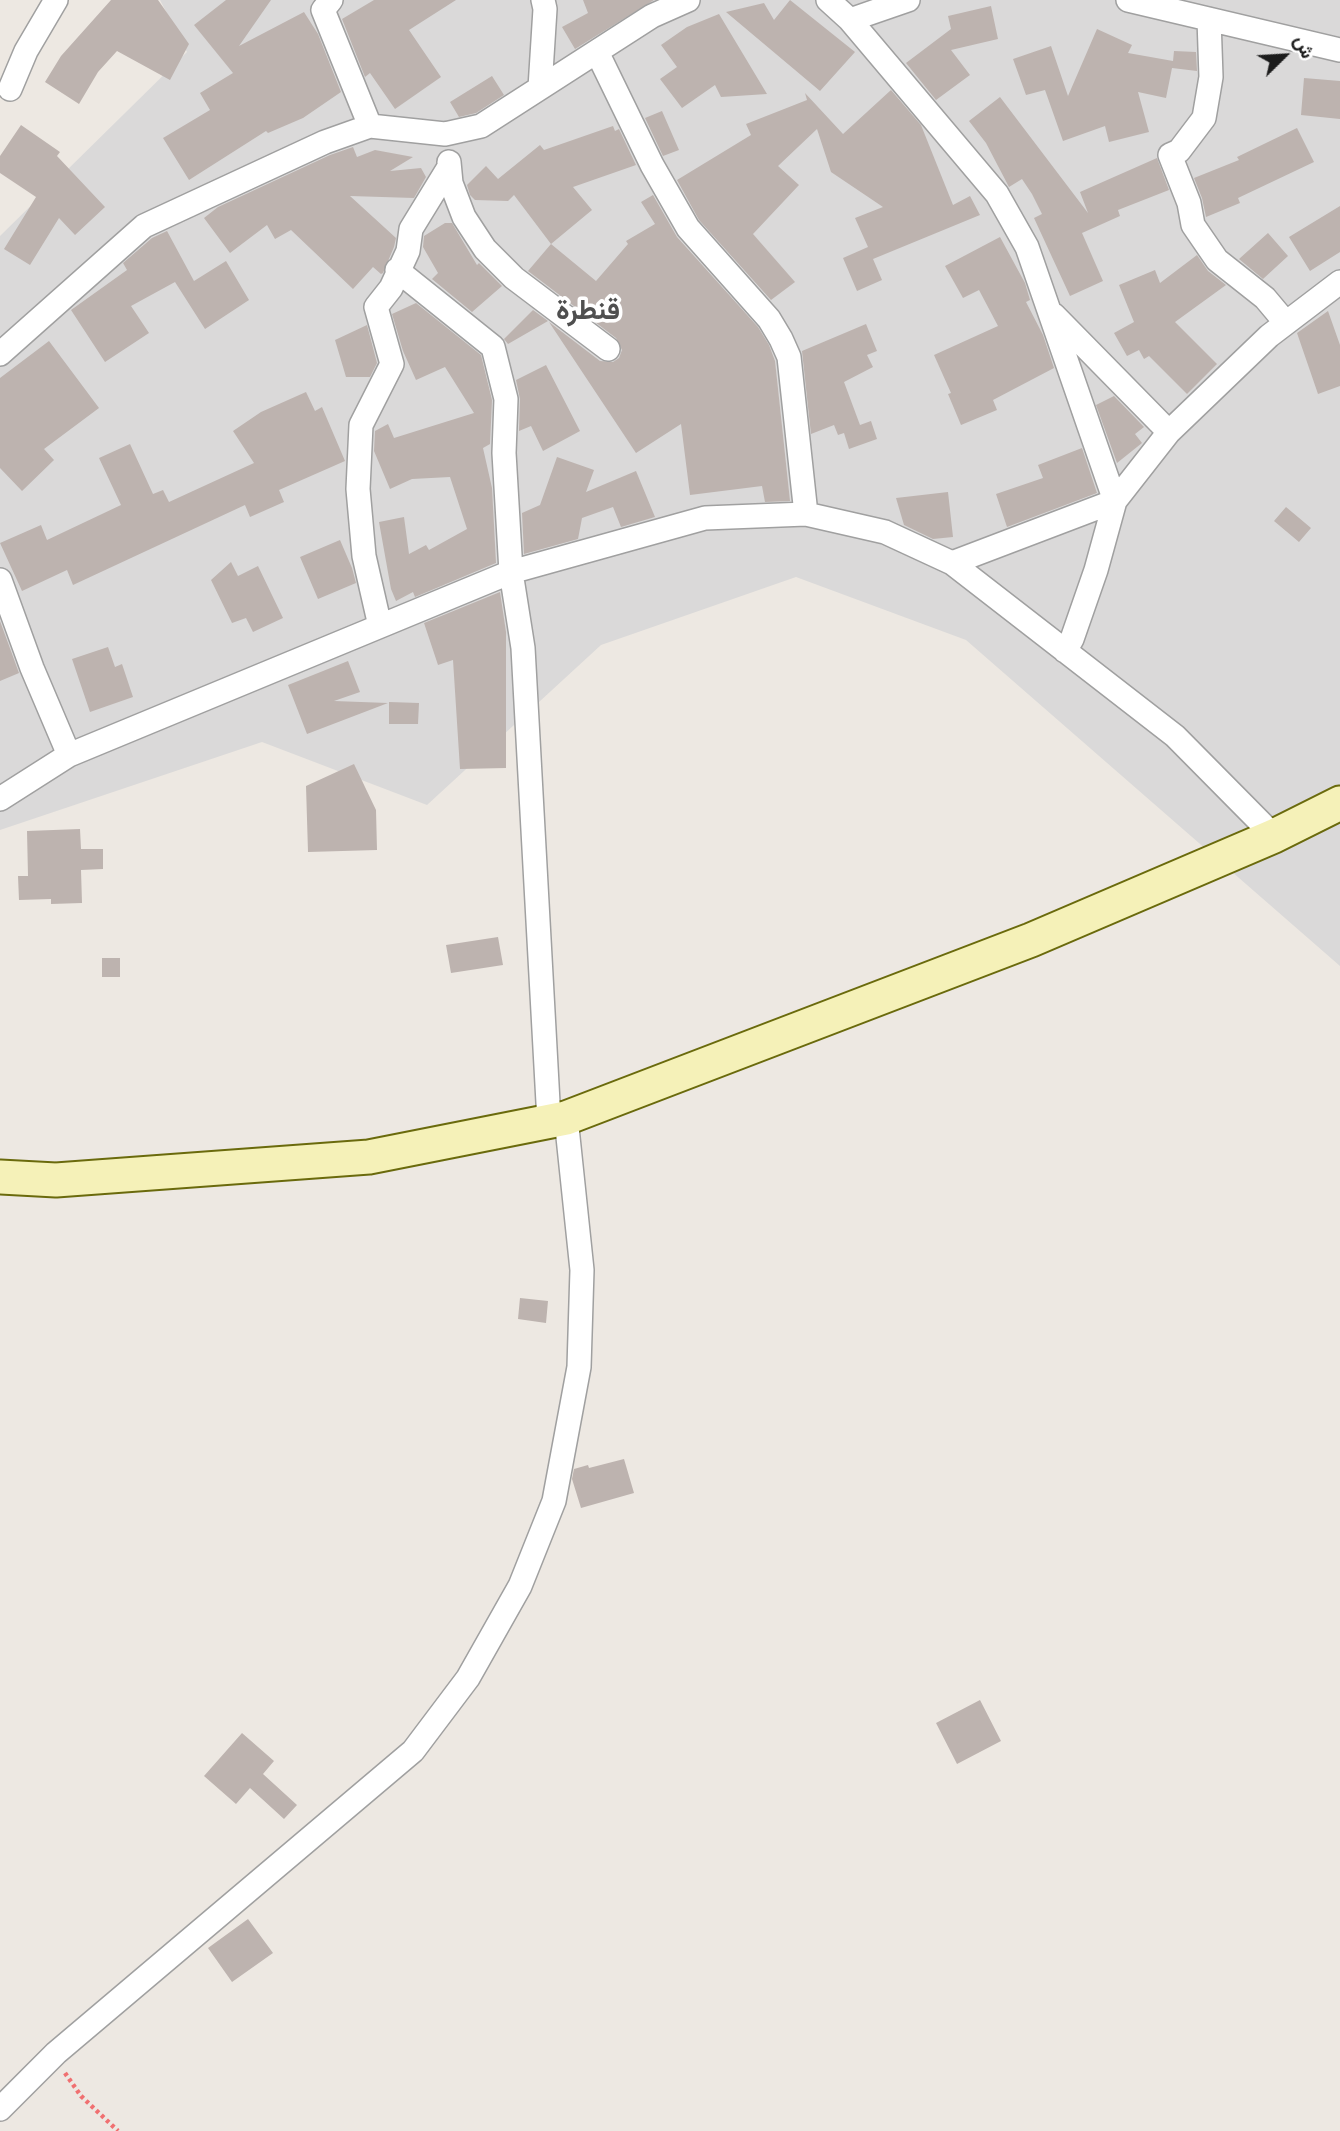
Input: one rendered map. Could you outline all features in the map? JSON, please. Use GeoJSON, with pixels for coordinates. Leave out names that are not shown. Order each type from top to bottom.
{"type":"FeatureCollection","features":[{"type":"Feature","properties":{"kind":"main road"},"geometry":{"type":"LineString","coordinates":[[0,1177],[56,1180],[369,1157],[557,1119],[1031,940],[1274,836],[1340,803]]}},
{"type":"Feature","properties":{"kind":"street"},"geometry":{"type":"LineString","coordinates":[[10,89],[26,51],[56,0]]}},
{"type":"Feature","properties":{"kind":"street"},"geometry":{"type":"LineString","coordinates":[[331,0],[323,9],[370,126]]}},
{"type":"Feature","properties":{"kind":"street"},"geometry":{"type":"LineString","coordinates":[[540,88],[545,9],[542,0]]}},
{"type":"Feature","properties":{"kind":"street"},"geometry":{"type":"LineString","coordinates":[[0,354],[144,226],[325,142],[370,126],[446,134],[481,126],[652,16],[688,0]]}},
{"type":"Feature","properties":{"kind":"street"},"geometry":{"type":"LineString","coordinates":[[828,0],[850,20],[997,194],[1027,247],[1115,501]]}},
{"type":"Feature","properties":{"kind":"street"},"geometry":{"type":"LineString","coordinates":[[850,20],[908,0]]}},
{"type":"Feature","properties":{"kind":"street"},"geometry":{"type":"LineString","coordinates":[[1128,0],[1340,50]]}},
{"type":"Feature","properties":{"kind":"street"},"geometry":{"type":"LineString","coordinates":[[1209,19],[1211,77],[1204,118],[1179,151],[1170,155],[1189,203],[1193,225],[1217,260],[1265,298],[1286,323]]}},
{"type":"Feature","properties":{"kind":"street"},"geometry":{"type":"LineString","coordinates":[[597,52],[652,164],[688,228],[769,319],[785,348],[789,357],[806,514]]}},
{"type":"Feature","properties":{"kind":"street"},"geometry":{"type":"LineString","coordinates":[[446,134],[451,183],[464,217],[485,249],[514,278],[608,349]]}},
{"type":"Feature","properties":{"kind":"street"},"geometry":{"type":"LineString","coordinates":[[380,626],[364,556],[358,489],[361,425],[392,364],[376,307],[391,288],[408,251],[411,229],[449,167]]}},
{"type":"Feature","properties":{"kind":"street"},"geometry":{"type":"LineString","coordinates":[[0,2109],[56,2053],[413,1751],[468,1678],[520,1586],[554,1502],[579,1367],[582,1270],[557,1119],[523,648],[511,572],[504,453],[506,399],[493,347],[397,270]]}},
{"type":"Feature","properties":{"kind":"street"},"geometry":{"type":"LineString","coordinates":[[1065,651],[1072,639],[1096,570],[1115,501],[1169,432],[1269,336],[1340,282]]}},
{"type":"Feature","properties":{"kind":"street"},"geometry":{"type":"LineString","coordinates":[[1049,310],[1169,432]]}},
{"type":"Feature","properties":{"kind":"street"},"geometry":{"type":"LineString","coordinates":[[952,562],[1115,501]]}},
{"type":"Feature","properties":{"kind":"street"},"geometry":{"type":"LineString","coordinates":[[0,799],[69,755],[511,572],[705,518],[806,514],[885,532],[952,562],[1175,737],[1274,836]]}},
{"type":"Feature","properties":{"kind":"street"},"geometry":{"type":"LineString","coordinates":[[0,580],[32,668],[69,755]]}},
{"type":"Feature","properties":{"kind":"path"},"geometry":{"type":"LineString","coordinates":[[56,2053],[81,2095],[118,2131]]}},
{"type":"Feature","properties":{"kind":"shaded area"},"geometry":{"type":"Polygon","coordinates":[[[160,0],[1340,0],[1340,966],[966,640],[796,577],[601,645],[427,805],[262,742],[0,830],[0,236],[187,52],[160,0]]]}},
{"type":"Feature","properties":{"kind":"building"},"geometry":{"type":"Polygon","coordinates":[[[111,0],[158,0],[189,44],[170,80],[117,51],[98,72],[79,104],[45,82],[61,56],[111,0]]]}},
{"type":"Feature","properties":{"kind":"building"},"geometry":{"type":"Polygon","coordinates":[[[226,0],[271,0],[239,46],[304,12],[318,34],[341,92],[303,118],[268,133],[266,131],[189,180],[163,138],[210,110],[200,93],[233,73],[194,25],[226,0]]]}},
{"type":"Feature","properties":{"kind":"building"},"geometry":{"type":"Polygon","coordinates":[[[374,0],[456,0],[409,30],[441,77],[395,109],[370,73],[365,77],[342,19],[374,0]]]}},
{"type":"Feature","properties":{"kind":"building"},"geometry":{"type":"Polygon","coordinates":[[[583,0],[654,0],[575,49],[562,27],[588,13],[583,0]]]}},
{"type":"Feature","properties":{"kind":"building"},"geometry":{"type":"Polygon","coordinates":[[[790,0],[855,52],[820,91],[726,12],[764,3],[774,20],[790,0]]]}},
{"type":"Feature","properties":{"kind":"building"},"geometry":{"type":"Polygon","coordinates":[[[991,6],[998,39],[951,50],[970,75],[936,100],[906,63],[951,29],[948,16],[991,6]]]}},
{"type":"Feature","properties":{"kind":"building"},"geometry":{"type":"Polygon","coordinates":[[[719,14],[767,94],[721,97],[715,85],[682,108],[660,79],[677,67],[661,45],[687,27],[719,14]]]}},
{"type":"Feature","properties":{"kind":"building"},"geometry":{"type":"Polygon","coordinates":[[[1097,29],[1132,45],[1128,53],[1173,61],[1174,51],[1196,52],[1197,71],[1172,68],[1166,98],[1138,92],[1149,132],[1109,142],[1105,126],[1063,141],[1045,90],[1026,95],[1013,59],[1051,46],[1068,96],[1097,29]]]}},
{"type":"Feature","properties":{"kind":"building"},"geometry":{"type":"Polygon","coordinates":[[[492,76],[504,95],[476,113],[459,117],[450,102],[492,76]]]}},
{"type":"Feature","properties":{"kind":"building"},"geometry":{"type":"Polygon","coordinates":[[[1304,78],[1340,81],[1340,119],[1301,115],[1304,78]]]}},
{"type":"Feature","properties":{"kind":"building"},"geometry":{"type":"Polygon","coordinates":[[[891,90],[921,125],[953,205],[970,196],[980,215],[873,259],[882,280],[857,291],[843,258],[868,247],[855,218],[883,207],[831,172],[817,129],[778,166],[799,185],[753,234],[795,282],[771,300],[699,220],[677,180],[751,135],[746,124],[807,100],[805,93],[843,134],[891,90]]]}},
{"type":"Feature","properties":{"kind":"building"},"geometry":{"type":"Polygon","coordinates":[[[1000,97],[1088,213],[1080,192],[1157,158],[1169,190],[1118,210],[1120,216],[1082,233],[1103,281],[1070,296],[1034,218],[1042,214],[1032,194],[1022,179],[1009,187],[986,143],[969,121],[1000,97]]]}},
{"type":"Feature","properties":{"kind":"building"},"geometry":{"type":"Polygon","coordinates":[[[662,111],[679,150],[663,156],[645,118],[662,111]]]}},
{"type":"Feature","properties":{"kind":"building"},"geometry":{"type":"Polygon","coordinates":[[[21,125],[60,152],[57,156],[105,207],[75,235],[59,218],[30,265],[4,249],[36,197],[0,173],[0,156],[21,125]]]}},
{"type":"Feature","properties":{"kind":"building"},"geometry":{"type":"Polygon","coordinates":[[[613,126],[615,131],[619,129],[636,165],[573,187],[592,210],[551,244],[514,195],[508,201],[475,200],[470,195],[467,185],[486,166],[498,179],[540,145],[544,150],[613,126]]]}},
{"type":"Feature","properties":{"kind":"building"},"geometry":{"type":"Polygon","coordinates":[[[1297,128],[1314,162],[1238,198],[1240,203],[1206,217],[1194,178],[1239,160],[1237,157],[1297,128]]]}},
{"type":"Feature","properties":{"kind":"building"},"geometry":{"type":"Polygon","coordinates":[[[353,147],[357,157],[375,150],[413,157],[390,171],[421,168],[426,177],[414,198],[350,196],[396,238],[383,273],[373,267],[353,289],[291,230],[275,239],[267,225],[230,253],[204,218],[218,207],[353,147]]]}},
{"type":"Feature","properties":{"kind":"building"},"geometry":{"type":"Polygon","coordinates":[[[653,195],[677,237],[758,327],[769,345],[775,361],[790,501],[765,502],[762,486],[690,495],[681,424],[636,453],[549,322],[600,361],[613,362],[619,358],[622,350],[616,338],[528,271],[551,244],[596,281],[628,244],[626,241],[655,224],[641,202],[653,195]]]}},
{"type":"Feature","properties":{"kind":"building"},"geometry":{"type":"Polygon","coordinates":[[[1340,206],[1340,252],[1310,271],[1289,237],[1340,206]]]}},
{"type":"Feature","properties":{"kind":"building"},"geometry":{"type":"Polygon","coordinates":[[[445,223],[452,223],[477,265],[479,263],[502,286],[472,312],[432,279],[438,273],[423,247],[424,236],[445,223]]]}},
{"type":"Feature","properties":{"kind":"building"},"geometry":{"type":"Polygon","coordinates":[[[167,231],[194,281],[226,261],[249,300],[205,329],[175,282],[131,306],[149,333],[105,362],[71,310],[127,270],[123,263],[152,238],[167,231]]]}},
{"type":"Feature","properties":{"kind":"building"},"geometry":{"type":"Polygon","coordinates":[[[1268,233],[1288,256],[1263,279],[1239,259],[1268,233]]]}},
{"type":"Feature","properties":{"kind":"building"},"geometry":{"type":"Polygon","coordinates":[[[1000,237],[1025,283],[1030,300],[1026,302],[1043,335],[1054,368],[993,400],[997,410],[961,425],[948,394],[951,393],[934,355],[998,326],[979,290],[963,298],[945,266],[1000,237]]]}},
{"type":"Feature","properties":{"kind":"building"},"geometry":{"type":"Polygon","coordinates":[[[1197,255],[1208,271],[1226,285],[1175,322],[1217,364],[1187,394],[1149,356],[1144,359],[1139,350],[1127,356],[1114,333],[1134,322],[1119,285],[1155,270],[1160,283],[1197,255]]]}},
{"type":"Feature","properties":{"kind":"building"},"geometry":{"type":"Polygon","coordinates":[[[416,303],[481,355],[492,400],[490,444],[483,448],[492,488],[496,563],[415,597],[413,592],[396,601],[391,589],[379,522],[404,517],[409,554],[426,545],[429,550],[467,529],[450,477],[412,479],[390,489],[374,451],[375,431],[388,424],[394,438],[474,413],[445,367],[416,380],[403,351],[392,314],[416,303]]]}},
{"type":"Feature","properties":{"kind":"building"},"geometry":{"type":"Polygon","coordinates":[[[533,310],[548,321],[508,344],[504,339],[533,310]]]}},
{"type":"Feature","properties":{"kind":"building"},"geometry":{"type":"Polygon","coordinates":[[[1328,311],[1340,345],[1340,386],[1318,394],[1297,333],[1328,311]]]}},
{"type":"Feature","properties":{"kind":"building"},"geometry":{"type":"Polygon","coordinates":[[[866,324],[877,351],[867,355],[873,367],[844,382],[860,425],[871,421],[877,439],[849,449],[844,433],[838,435],[834,425],[811,434],[802,351],[866,324]]]}},
{"type":"Feature","properties":{"kind":"building"},"geometry":{"type":"Polygon","coordinates":[[[367,325],[377,363],[370,377],[346,377],[335,340],[367,325]]]}},
{"type":"Feature","properties":{"kind":"building"},"geometry":{"type":"Polygon","coordinates":[[[49,341],[99,408],[44,449],[54,460],[22,491],[0,468],[0,378],[49,341]]]}},
{"type":"Feature","properties":{"kind":"building"},"geometry":{"type":"Polygon","coordinates":[[[546,365],[580,431],[543,451],[531,426],[519,431],[520,399],[516,380],[546,365]]]}},
{"type":"Feature","properties":{"kind":"building"},"geometry":{"type":"Polygon","coordinates":[[[306,392],[315,411],[322,407],[345,461],[279,490],[284,502],[250,517],[245,505],[73,585],[67,570],[22,591],[0,543],[41,525],[47,540],[121,505],[99,458],[130,444],[153,494],[163,490],[169,502],[254,463],[233,431],[261,412],[306,392]]]}},
{"type":"Feature","properties":{"kind":"building"},"geometry":{"type":"Polygon","coordinates":[[[1114,396],[1144,427],[1135,434],[1142,443],[1117,463],[1096,405],[1114,396]]]}},
{"type":"Feature","properties":{"kind":"building"},"geometry":{"type":"Polygon","coordinates":[[[1082,448],[1097,493],[1007,527],[996,494],[1043,478],[1038,465],[1082,448]]]}},
{"type":"Feature","properties":{"kind":"building"},"geometry":{"type":"Polygon","coordinates":[[[557,457],[594,470],[586,492],[636,471],[655,517],[621,527],[613,507],[582,518],[578,539],[524,554],[522,513],[540,505],[557,457]]]}},
{"type":"Feature","properties":{"kind":"building"},"geometry":{"type":"Polygon","coordinates":[[[948,492],[953,537],[933,539],[904,525],[896,498],[948,492]]]}},
{"type":"Feature","properties":{"kind":"building"},"geometry":{"type":"Polygon","coordinates":[[[1286,507],[1311,528],[1299,542],[1274,521],[1286,507]]]}},
{"type":"Feature","properties":{"kind":"building"},"geometry":{"type":"Polygon","coordinates":[[[340,540],[356,583],[318,599],[300,557],[340,540]]]}},
{"type":"Feature","properties":{"kind":"building"},"geometry":{"type":"Polygon","coordinates":[[[231,562],[238,576],[258,566],[283,618],[253,632],[246,618],[232,623],[211,580],[231,562]]]}},
{"type":"Feature","properties":{"kind":"building"},"geometry":{"type":"Polygon","coordinates":[[[500,592],[506,632],[506,768],[460,769],[453,660],[438,665],[424,623],[500,592]]]}},
{"type":"Feature","properties":{"kind":"building"},"geometry":{"type":"Polygon","coordinates":[[[0,621],[19,673],[0,681],[0,621]]]}},
{"type":"Feature","properties":{"kind":"building"},"geometry":{"type":"Polygon","coordinates":[[[108,647],[115,667],[122,664],[133,697],[90,712],[72,659],[108,647]]]}},
{"type":"Feature","properties":{"kind":"building"},"geometry":{"type":"Polygon","coordinates":[[[348,661],[360,692],[334,701],[388,703],[307,734],[288,685],[348,661]]]}},
{"type":"Feature","properties":{"kind":"building"},"geometry":{"type":"Polygon","coordinates":[[[389,702],[419,703],[418,724],[389,724],[389,702]]]}},
{"type":"Feature","properties":{"kind":"building"},"geometry":{"type":"Polygon","coordinates":[[[354,764],[376,810],[377,850],[308,852],[306,786],[354,764]]]}},
{"type":"Feature","properties":{"kind":"building"},"geometry":{"type":"Polygon","coordinates":[[[80,829],[81,849],[103,849],[103,869],[81,870],[82,903],[51,904],[51,899],[19,900],[18,876],[28,876],[27,831],[80,829]]]}},
{"type":"Feature","properties":{"kind":"building"},"geometry":{"type":"Polygon","coordinates":[[[498,937],[503,965],[451,973],[446,945],[498,937]]]}},
{"type":"Feature","properties":{"kind":"building"},"geometry":{"type":"Polygon","coordinates":[[[102,958],[120,958],[120,977],[102,977],[102,958]]]}},
{"type":"Feature","properties":{"kind":"building"},"geometry":{"type":"Polygon","coordinates":[[[520,1298],[548,1301],[546,1323],[518,1319],[520,1298]]]}},
{"type":"Feature","properties":{"kind":"building"},"geometry":{"type":"Polygon","coordinates":[[[624,1459],[634,1493],[581,1508],[572,1479],[574,1469],[624,1459]]]}},
{"type":"Feature","properties":{"kind":"building"},"geometry":{"type":"Polygon","coordinates":[[[980,1700],[1001,1741],[957,1764],[936,1723],[980,1700]]]}},
{"type":"Feature","properties":{"kind":"building"},"geometry":{"type":"Polygon","coordinates":[[[242,1733],[274,1761],[263,1774],[297,1805],[284,1819],[250,1788],[236,1804],[204,1776],[242,1733]]]}},
{"type":"Feature","properties":{"kind":"building"},"geometry":{"type":"Polygon","coordinates":[[[248,1919],[273,1953],[232,1982],[208,1948],[248,1919]]]}},
{"type":"Feature","properties":{"kind":"district","name":"قنطرة"},"geometry":{"type":"Point","coordinates":[588,311]}}]}
